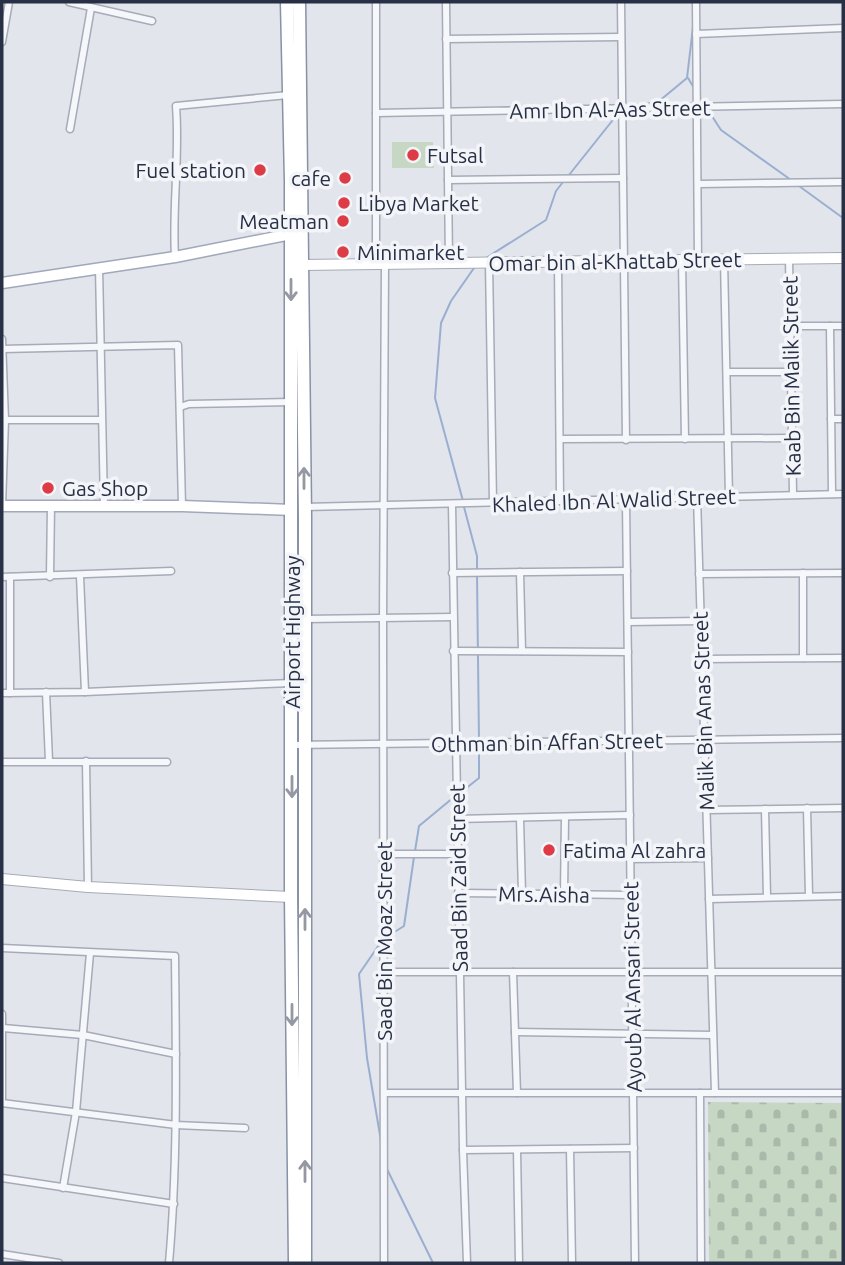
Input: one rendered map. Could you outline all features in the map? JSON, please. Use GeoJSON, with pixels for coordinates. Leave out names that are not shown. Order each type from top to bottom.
{"type":"FeatureCollection","features":[{"type":"Feature","properties":{"kind":"highway","name":"Airport Highway"},"geometry":{"type":"LineString","coordinates":[[287,2],[291,234],[302,265],[292,745],[295,1263]]}},
{"type":"Feature","properties":{"kind":"highway","name":"Airport Highway"},"geometry":{"type":"LineString","coordinates":[[299,2],[291,402],[305,620],[306,1263]]}},
{"type":"Feature","properties":{"kind":"main road"},"geometry":{"type":"LineString","coordinates":[[2,283],[175,257],[291,234]]}},
{"type":"Feature","properties":{"kind":"main road"},"geometry":{"type":"LineString","coordinates":[[2,506],[182,506],[298,510]]}},
{"type":"Feature","properties":{"kind":"street"},"geometry":{"type":"LineString","coordinates":[[2,42],[9,2]]}},
{"type":"Feature","properties":{"kind":"street"},"geometry":{"type":"LineString","coordinates":[[69,2],[152,21]]}},
{"type":"Feature","properties":{"kind":"street","name":"Saad Bin Moaz Street"},"geometry":{"type":"LineString","coordinates":[[376,2],[385,507],[384,1263]]}},
{"type":"Feature","properties":{"kind":"street"},"geometry":{"type":"LineString","coordinates":[[446,2],[449,263]]}},
{"type":"Feature","properties":{"kind":"street"},"geometry":{"type":"LineString","coordinates":[[621,2],[626,440]]}},
{"type":"Feature","properties":{"kind":"street"},"geometry":{"type":"LineString","coordinates":[[696,2],[698,261]]}},
{"type":"Feature","properties":{"kind":"street"},"geometry":{"type":"LineString","coordinates":[[70,129],[91,8]]}},
{"type":"Feature","properties":{"kind":"street"},"geometry":{"type":"LineString","coordinates":[[696,34],[843,28]]}},
{"type":"Feature","properties":{"kind":"street"},"geometry":{"type":"LineString","coordinates":[[446,39],[621,37]]}},
{"type":"Feature","properties":{"kind":"street"},"geometry":{"type":"LineString","coordinates":[[175,257],[173,216],[178,139],[176,106],[290,94]]}},
{"type":"Feature","properties":{"kind":"street","name":"Amr Ibn Al-Aas Street"},"geometry":{"type":"LineString","coordinates":[[376,113],[843,104]]}},
{"type":"Feature","properties":{"kind":"street"},"geometry":{"type":"LineString","coordinates":[[448,180],[622,178]]}},
{"type":"Feature","properties":{"kind":"street"},"geometry":{"type":"LineString","coordinates":[[699,184],[843,182]]}},
{"type":"Feature","properties":{"kind":"street","name":"Kaab Bin Malik Street"},"geometry":{"type":"LineString","coordinates":[[789,257],[793,494]]}},
{"type":"Feature","properties":{"kind":"street","name":"Omar bin al-Khattab Street"},"geometry":{"type":"LineString","coordinates":[[302,265],[843,258]]}},
{"type":"Feature","properties":{"kind":"street"},"geometry":{"type":"LineString","coordinates":[[724,260],[729,497]]}},
{"type":"Feature","properties":{"kind":"street"},"geometry":{"type":"LineString","coordinates":[[682,261],[685,439]]}},
{"type":"Feature","properties":{"kind":"street"},"geometry":{"type":"LineString","coordinates":[[558,262],[560,501]]}},
{"type":"Feature","properties":{"kind":"street"},"geometry":{"type":"LineString","coordinates":[[489,263],[493,503]]}},
{"type":"Feature","properties":{"kind":"street"},"geometry":{"type":"LineString","coordinates":[[99,268],[104,506]]}},
{"type":"Feature","properties":{"kind":"street"},"geometry":{"type":"LineString","coordinates":[[790,326],[843,326]]}},
{"type":"Feature","properties":{"kind":"street"},"geometry":{"type":"LineString","coordinates":[[830,326],[832,494]]}},
{"type":"Feature","properties":{"kind":"street"},"geometry":{"type":"LineString","coordinates":[[2,339],[5,420],[2,506]]}},
{"type":"Feature","properties":{"kind":"street"},"geometry":{"type":"LineString","coordinates":[[2,349],[178,345],[182,506]]}},
{"type":"Feature","properties":{"kind":"street"},"geometry":{"type":"LineString","coordinates":[[727,372],[791,372]]}},
{"type":"Feature","properties":{"kind":"street"},"geometry":{"type":"LineString","coordinates":[[180,407],[189,404],[291,402]]}},
{"type":"Feature","properties":{"kind":"street"},"geometry":{"type":"LineString","coordinates":[[831,419],[843,419]]}},
{"type":"Feature","properties":{"kind":"street"},"geometry":{"type":"LineString","coordinates":[[5,420],[101,421]]}},
{"type":"Feature","properties":{"kind":"street"},"geometry":{"type":"LineString","coordinates":[[560,439],[792,438]]}},
{"type":"Feature","properties":{"kind":"street","name":"Khaled Ibn Al Walid Street"},"geometry":{"type":"LineString","coordinates":[[298,510],[843,494]]}},
{"type":"Feature","properties":{"kind":"street","name":"Malik Bin Anas Street"},"geometry":{"type":"LineString","coordinates":[[697,497],[715,1093]]}},
{"type":"Feature","properties":{"kind":"street","name":"Ayoub Al Ansari Street"},"geometry":{"type":"LineString","coordinates":[[626,501],[635,1263]]}},
{"type":"Feature","properties":{"kind":"street","name":"Saad Bin Zaid Street"},"geometry":{"type":"LineString","coordinates":[[452,504],[467,1263]]}},
{"type":"Feature","properties":{"kind":"street"},"geometry":{"type":"LineString","coordinates":[[50,577],[51,506]]}},
{"type":"Feature","properties":{"kind":"street"},"geometry":{"type":"LineString","coordinates":[[2,577],[171,571]]}},
{"type":"Feature","properties":{"kind":"street"},"geometry":{"type":"LineString","coordinates":[[452,573],[627,571]]}},
{"type":"Feature","properties":{"kind":"street"},"geometry":{"type":"LineString","coordinates":[[520,572],[522,651]]}},
{"type":"Feature","properties":{"kind":"street"},"geometry":{"type":"LineString","coordinates":[[803,573],[803,658]]}},
{"type":"Feature","properties":{"kind":"street"},"geometry":{"type":"LineString","coordinates":[[699,574],[843,573]]}},
{"type":"Feature","properties":{"kind":"street"},"geometry":{"type":"LineString","coordinates":[[80,576],[85,692]]}},
{"type":"Feature","properties":{"kind":"street"},"geometry":{"type":"LineString","coordinates":[[10,577],[10,693]]}},
{"type":"Feature","properties":{"kind":"street"},"geometry":{"type":"LineString","coordinates":[[305,620],[453,617]]}},
{"type":"Feature","properties":{"kind":"street"},"geometry":{"type":"LineString","coordinates":[[628,622],[701,621]]}},
{"type":"Feature","properties":{"kind":"street"},"geometry":{"type":"LineString","coordinates":[[453,651],[628,652]]}},
{"type":"Feature","properties":{"kind":"street"},"geometry":{"type":"LineString","coordinates":[[702,659],[843,658]]}},
{"type":"Feature","properties":{"kind":"street"},"geometry":{"type":"LineString","coordinates":[[2,693],[293,683]]}},
{"type":"Feature","properties":{"kind":"street"},"geometry":{"type":"LineString","coordinates":[[47,692],[48,761]]}},
{"type":"Feature","properties":{"kind":"street","name":"Othman bin Affan Street"},"geometry":{"type":"LineString","coordinates":[[292,745],[843,738]]}},
{"type":"Feature","properties":{"kind":"street"},"geometry":{"type":"LineString","coordinates":[[86,761],[88,887]]}},
{"type":"Feature","properties":{"kind":"street"},"geometry":{"type":"LineString","coordinates":[[2,762],[167,762]]}},
{"type":"Feature","properties":{"kind":"street"},"geometry":{"type":"LineString","coordinates":[[807,808],[809,896]]}},
{"type":"Feature","properties":{"kind":"street"},"geometry":{"type":"LineString","coordinates":[[706,810],[843,808]]}},
{"type":"Feature","properties":{"kind":"street"},"geometry":{"type":"LineString","coordinates":[[765,809],[767,897]]}},
{"type":"Feature","properties":{"kind":"street"},"geometry":{"type":"LineString","coordinates":[[457,819],[630,815]]}},
{"type":"Feature","properties":{"kind":"street"},"geometry":{"type":"LineString","coordinates":[[564,894],[565,817]]}},
{"type":"Feature","properties":{"kind":"street"},"geometry":{"type":"LineString","coordinates":[[520,818],[522,894]]}},
{"type":"Feature","properties":{"kind":"street"},"geometry":{"type":"LineString","coordinates":[[383,854],[457,854]]}},
{"type":"Feature","properties":{"kind":"street"},"geometry":{"type":"LineString","coordinates":[[631,859],[708,858]]}},
{"type":"Feature","properties":{"kind":"street"},"geometry":{"type":"LineString","coordinates":[[2,880],[291,897]]}},
{"type":"Feature","properties":{"kind":"street","name":"Mrs.Aisha"},"geometry":{"type":"LineString","coordinates":[[458,893],[631,895]]}},
{"type":"Feature","properties":{"kind":"street"},"geometry":{"type":"LineString","coordinates":[[709,899],[843,896]]}},
{"type":"Feature","properties":{"kind":"street"},"geometry":{"type":"LineString","coordinates":[[2,948],[175,956],[176,1125],[169,1263]]}},
{"type":"Feature","properties":{"kind":"street"},"geometry":{"type":"LineString","coordinates":[[63,1188],[76,1112],[90,953]]}},
{"type":"Feature","properties":{"kind":"street"},"geometry":{"type":"LineString","coordinates":[[384,972],[843,972]]}},
{"type":"Feature","properties":{"kind":"street"},"geometry":{"type":"LineString","coordinates":[[513,972],[517,1093]]}},
{"type":"Feature","properties":{"kind":"street"},"geometry":{"type":"LineString","coordinates":[[2,1014],[2,1101],[176,1125],[245,1129]]}},
{"type":"Feature","properties":{"kind":"street"},"geometry":{"type":"LineString","coordinates":[[3,1028],[83,1035],[176,1054]]}},
{"type":"Feature","properties":{"kind":"street"},"geometry":{"type":"LineString","coordinates":[[515,1032],[713,1035]]}},
{"type":"Feature","properties":{"kind":"street"},"geometry":{"type":"LineString","coordinates":[[384,1093],[843,1093]]}},
{"type":"Feature","properties":{"kind":"street"},"geometry":{"type":"LineString","coordinates":[[700,1093],[701,1263]]}},
{"type":"Feature","properties":{"kind":"street"},"geometry":{"type":"LineString","coordinates":[[463,1150],[634,1147]]}},
{"type":"Feature","properties":{"kind":"street"},"geometry":{"type":"LineString","coordinates":[[570,1149],[572,1263]]}},
{"type":"Feature","properties":{"kind":"street"},"geometry":{"type":"LineString","coordinates":[[517,1150],[519,1263]]}},
{"type":"Feature","properties":{"kind":"street"},"geometry":{"type":"LineString","coordinates":[[2,1178],[174,1204]]}},
{"type":"Feature","properties":{"kind":"street"},"geometry":{"type":"LineString","coordinates":[[2,1254],[59,1263]]}},
{"type":"Feature","properties":{"kind":"green space","name":"Futsal"},"geometry":{"type":"Polygon","coordinates":[[[392,142],[433,142],[434,168],[392,168],[392,142]]]}},
{"type":"Feature","properties":{"kind":"green space"},"geometry":{"type":"Polygon","coordinates":[[[708,1102],[843,1103],[843,1263],[709,1263],[708,1102]]]}},
{"type":"Feature","properties":{"kind":"waterway"},"geometry":{"type":"LineString","coordinates":[[637,105],[658,102],[687,78],[693,27]]}},
{"type":"Feature","properties":{"kind":"waterway"},"geometry":{"type":"LineString","coordinates":[[688,78],[694,88]]}},
{"type":"Feature","properties":{"kind":"waterway"},"geometry":{"type":"LineString","coordinates":[[699,96],[705,106]]}},
{"type":"Feature","properties":{"kind":"waterway"},"geometry":{"type":"LineString","coordinates":[[708,110],[721,130],[791,180]]}},
{"type":"Feature","properties":{"kind":"waterway"},"geometry":{"type":"LineString","coordinates":[[569,175],[620,111]]}},
{"type":"Feature","properties":{"kind":"waterway"},"geometry":{"type":"LineString","coordinates":[[486,258],[546,220],[556,191],[563,182]]}},
{"type":"Feature","properties":{"kind":"waterway"},"geometry":{"type":"LineString","coordinates":[[799,186],[843,218]]}},
{"type":"Feature","properties":{"kind":"waterway"},"geometry":{"type":"LineString","coordinates":[[463,501],[435,398],[441,323],[451,301],[474,268]]}},
{"type":"Feature","properties":{"kind":"waterway"},"geometry":{"type":"LineString","coordinates":[[464,507],[477,556],[477,569]]}},
{"type":"Feature","properties":{"kind":"waterway"},"geometry":{"type":"LineString","coordinates":[[477,575],[479,741]]}},
{"type":"Feature","properties":{"kind":"waterway"},"geometry":{"type":"LineString","coordinates":[[459,794],[479,778],[479,747]]}},
{"type":"Feature","properties":{"kind":"waterway"},"geometry":{"type":"LineString","coordinates":[[415,851],[419,826],[454,797]]}},
{"type":"Feature","properties":{"kind":"waterway"},"geometry":{"type":"LineString","coordinates":[[385,938],[404,926],[414,857]]}},
{"type":"Feature","properties":{"kind":"waterway"},"geometry":{"type":"LineString","coordinates":[[381,942],[359,974],[367,1058],[381,1141]]}},
{"type":"Feature","properties":{"kind":"waterway"},"geometry":{"type":"LineString","coordinates":[[386,1167],[433,1263]]}},
{"type":"Feature","properties":{"kind":"place","name":"Futsal"},"geometry":{"type":"Point","coordinates":[413,155]}},
{"type":"Feature","properties":{"kind":"place","name":"Fuel station"},"geometry":{"type":"Point","coordinates":[260,170]}},
{"type":"Feature","properties":{"kind":"place","name":"cafe"},"geometry":{"type":"Point","coordinates":[345,178]}},
{"type":"Feature","properties":{"kind":"place","name":"Libya Market"},"geometry":{"type":"Point","coordinates":[344,203]}},
{"type":"Feature","properties":{"kind":"place","name":"Meatman"},"geometry":{"type":"Point","coordinates":[343,221]}},
{"type":"Feature","properties":{"kind":"place","name":"Minimarket"},"geometry":{"type":"Point","coordinates":[343,252]}},
{"type":"Feature","properties":{"kind":"place","name":"Gas Shop"},"geometry":{"type":"Point","coordinates":[48,488]}},
{"type":"Feature","properties":{"kind":"place","name":"Fatima Al zahra"},"geometry":{"type":"Point","coordinates":[549,850]}}]}
